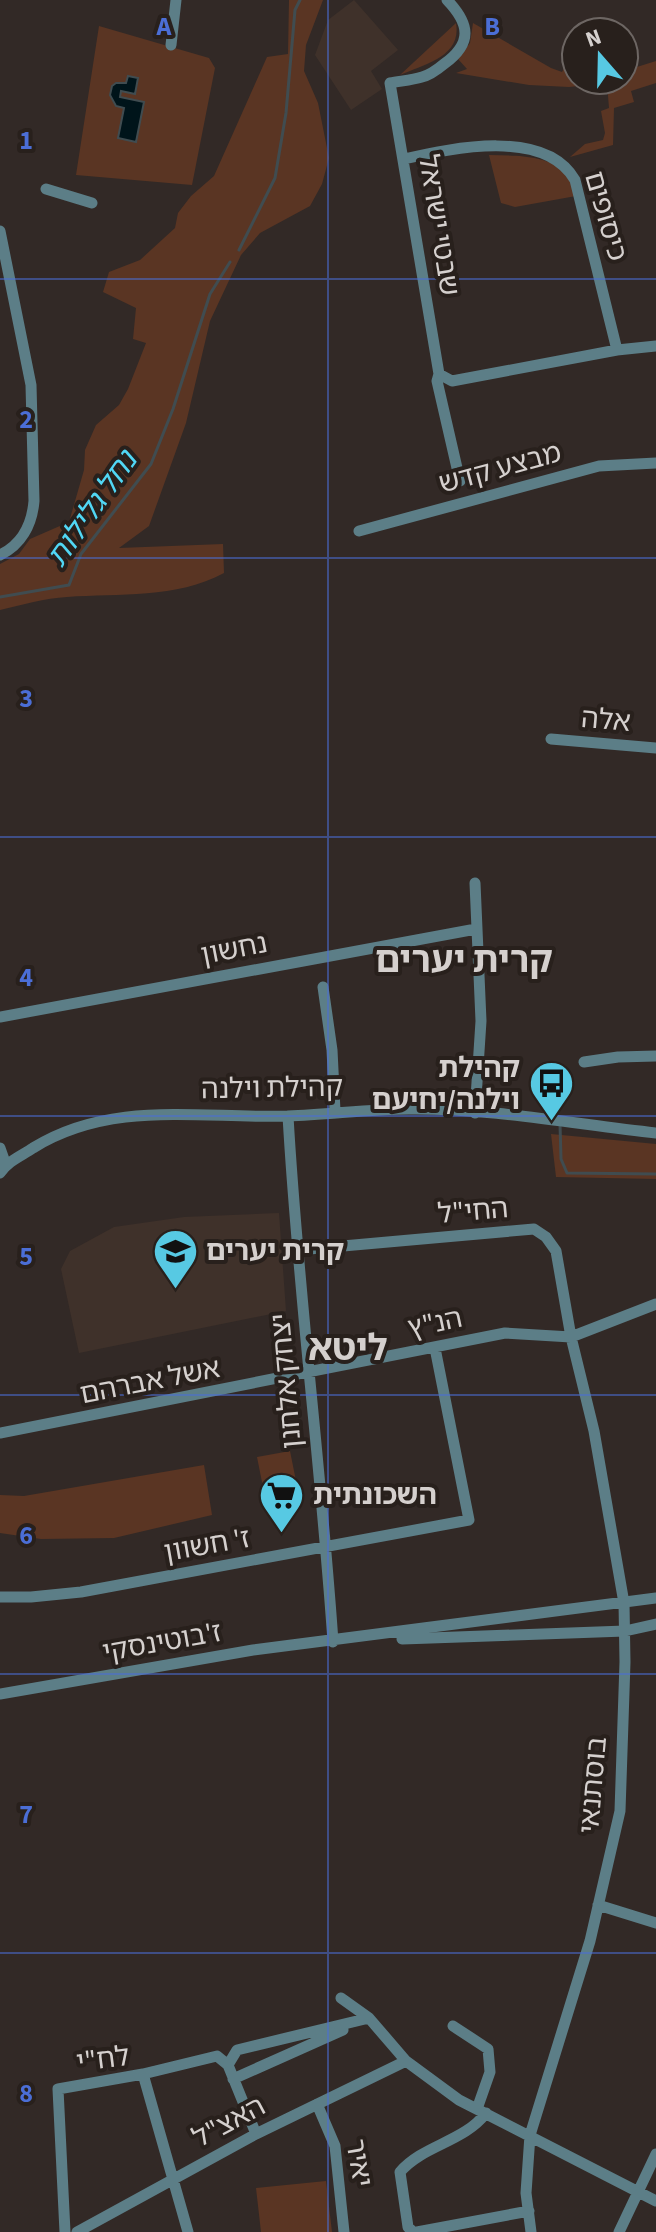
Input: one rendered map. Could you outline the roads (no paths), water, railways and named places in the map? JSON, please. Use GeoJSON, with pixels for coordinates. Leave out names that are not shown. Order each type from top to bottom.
{"type":"FeatureCollection","features":[{"type":"Feature","properties":{"kind":"street"},"geometry":{"type":"LineString","coordinates":[[171,45],[176,0]]}},
{"type":"Feature","properties":{"kind":"street","name":"שבטי ישראל"},"geometry":{"type":"LineString","coordinates":[[447,0],[466,31],[462,46],[447,62],[424,77],[390,83],[439,374],[437,381],[460,481]]}},
{"type":"Feature","properties":{"kind":"street","name":"כיסופים"},"geometry":{"type":"LineString","coordinates":[[404,159],[453,148],[532,148],[567,166],[575,180],[617,350]]}},
{"type":"Feature","properties":{"kind":"street"},"geometry":{"type":"LineString","coordinates":[[46,189],[92,203]]}},
{"type":"Feature","properties":{"kind":"street"},"geometry":{"type":"LineString","coordinates":[[0,231],[31,383],[34,501],[33,514],[19,542],[0,555]]}},
{"type":"Feature","properties":{"kind":"street"},"geometry":{"type":"LineString","coordinates":[[439,374],[452,381],[617,350],[656,346]]}},
{"type":"Feature","properties":{"kind":"street","name":"מבצע קדש"},"geometry":{"type":"LineString","coordinates":[[359,531],[599,466],[656,463]]}},
{"type":"Feature","properties":{"kind":"street","name":"אלה"},"geometry":{"type":"LineString","coordinates":[[551,739],[656,748]]}},
{"type":"Feature","properties":{"kind":"street"},"geometry":{"type":"LineString","coordinates":[[475,883],[481,1021],[475,1113]]}},
{"type":"Feature","properties":{"kind":"street","name":"נחשון"},"geometry":{"type":"LineString","coordinates":[[0,1017],[476,929]]}},
{"type":"Feature","properties":{"kind":"street"},"geometry":{"type":"LineString","coordinates":[[323,987],[332,1050],[335,1111]]}},
{"type":"Feature","properties":{"kind":"street"},"geometry":{"type":"LineString","coordinates":[[584,1062],[656,1056]]}},
{"type":"Feature","properties":{"kind":"street","name":"קהילת וילנה"},"geometry":{"type":"LineString","coordinates":[[3,1169],[50,1137],[92,1122],[145,1114],[288,1116],[411,1109],[656,1133]]}},
{"type":"Feature","properties":{"kind":"street","name":"יצחק אלחנן"},"geometry":{"type":"LineString","coordinates":[[288,1116],[333,1642]]}},
{"type":"Feature","properties":{"kind":"street"},"geometry":{"type":"LineString","coordinates":[[0,1148],[3,1169]]}},
{"type":"Feature","properties":{"kind":"street","name":"החי\"ל"},"geometry":{"type":"LineString","coordinates":[[298,1250],[534,1229],[546,1237],[556,1251],[571,1337]]}},
{"type":"Feature","properties":{"kind":"street"},"geometry":{"type":"LineString","coordinates":[[571,1337],[656,1304]]}},
{"type":"Feature","properties":{"kind":"street","name":"הנ\"ץ"},"geometry":{"type":"LineString","coordinates":[[309,1374],[505,1333],[571,1337]]}},
{"type":"Feature","properties":{"kind":"street","name":"בוסתנאי"},"geometry":{"type":"LineString","coordinates":[[531,2232],[526,2193],[530,2135],[590,1941],[620,1811],[624,1603],[594,1431],[571,1337]]}},
{"type":"Feature","properties":{"kind":"street","name":"ז' חשוון"},"geometry":{"type":"LineString","coordinates":[[0,1597],[81,1592],[469,1520],[435,1348]]}},
{"type":"Feature","properties":{"kind":"street","name":"אשל אברהם"},"geometry":{"type":"LineString","coordinates":[[0,1433],[309,1374]]}},
{"type":"Feature","properties":{"kind":"street","name":"ז'בוטינסקי"},"geometry":{"type":"LineString","coordinates":[[0,1694],[253,1650],[656,1598]]}},
{"type":"Feature","properties":{"kind":"street","name":"ז'בוטינסקי"},"geometry":{"type":"LineString","coordinates":[[333,1642],[625,1631],[656,1624]]}},
{"type":"Feature","properties":{"kind":"street"},"geometry":{"type":"LineString","coordinates":[[598,1905],[656,1923]]}},
{"type":"Feature","properties":{"kind":"street"},"geometry":{"type":"LineString","coordinates":[[341,1998],[369,2018],[406,2061],[459,2100],[656,2201]]}},
{"type":"Feature","properties":{"kind":"street"},"geometry":{"type":"LineString","coordinates":[[228,2065],[237,2050],[369,2018]]}},
{"type":"Feature","properties":{"kind":"street"},"geometry":{"type":"LineString","coordinates":[[233,2079],[369,2018]]}},
{"type":"Feature","properties":{"kind":"street"},"geometry":{"type":"LineString","coordinates":[[453,2026],[488,2049],[490,2072],[475,2127],[409,2162],[400,2172],[408,2227],[415,2232],[529,2211]]}},
{"type":"Feature","properties":{"kind":"street"},"geometry":{"type":"LineString","coordinates":[[143,2074],[217,2056],[228,2065],[256,2134]]}},
{"type":"Feature","properties":{"kind":"street","name":"האצ\"ל"},"geometry":{"type":"LineString","coordinates":[[77,2232],[256,2134],[406,2061]]}},
{"type":"Feature","properties":{"kind":"street","name":"לח\"י"},"geometry":{"type":"LineString","coordinates":[[65,2232],[58,2089],[143,2074],[188,2232]]}},
{"type":"Feature","properties":{"kind":"street","name":"יאיר"},"geometry":{"type":"LineString","coordinates":[[317,2104],[335,2146],[344,2232]]}},
{"type":"Feature","properties":{"kind":"street"},"geometry":{"type":"LineString","coordinates":[[619,2232],[656,2154]]}},
{"type":"Feature","properties":{"kind":"waterway","name":"נחל גלילות"},"geometry":{"type":"LineString","coordinates":[[239,250],[275,178],[286,113],[295,10],[300,0]]}},
{"type":"Feature","properties":{"kind":"waterway","name":"נחל גלילות"},"geometry":{"type":"LineString","coordinates":[[0,597],[69,585],[81,554],[151,464],[173,409],[210,294],[230,262]]}},
{"type":"Feature","properties":{"kind":"waterway"},"geometry":{"type":"LineString","coordinates":[[560,1124],[561,1159],[567,1173],[656,1174]]}},
{"type":"Feature","properties":{"kind":"place","name":"קהילת וילנה/יחיעם"},"geometry":{"type":"Point","coordinates":[551,1123]}},
{"type":"Feature","properties":{"kind":"place","name":"קרית יערים"},"geometry":{"type":"Point","coordinates":[175,1290]}},
{"type":"Feature","properties":{"kind":"place","name":"השכונתית"},"geometry":{"type":"Point","coordinates":[282,1534]}},
{"type":"Feature","properties":{"kind":"district","name":"קרית יערים"},"geometry":{"type":"Point","coordinates":[464,960]}},
{"type":"Feature","properties":{"kind":"district","name":"ליטא"},"geometry":{"type":"Point","coordinates":[348,1348]}}]}
